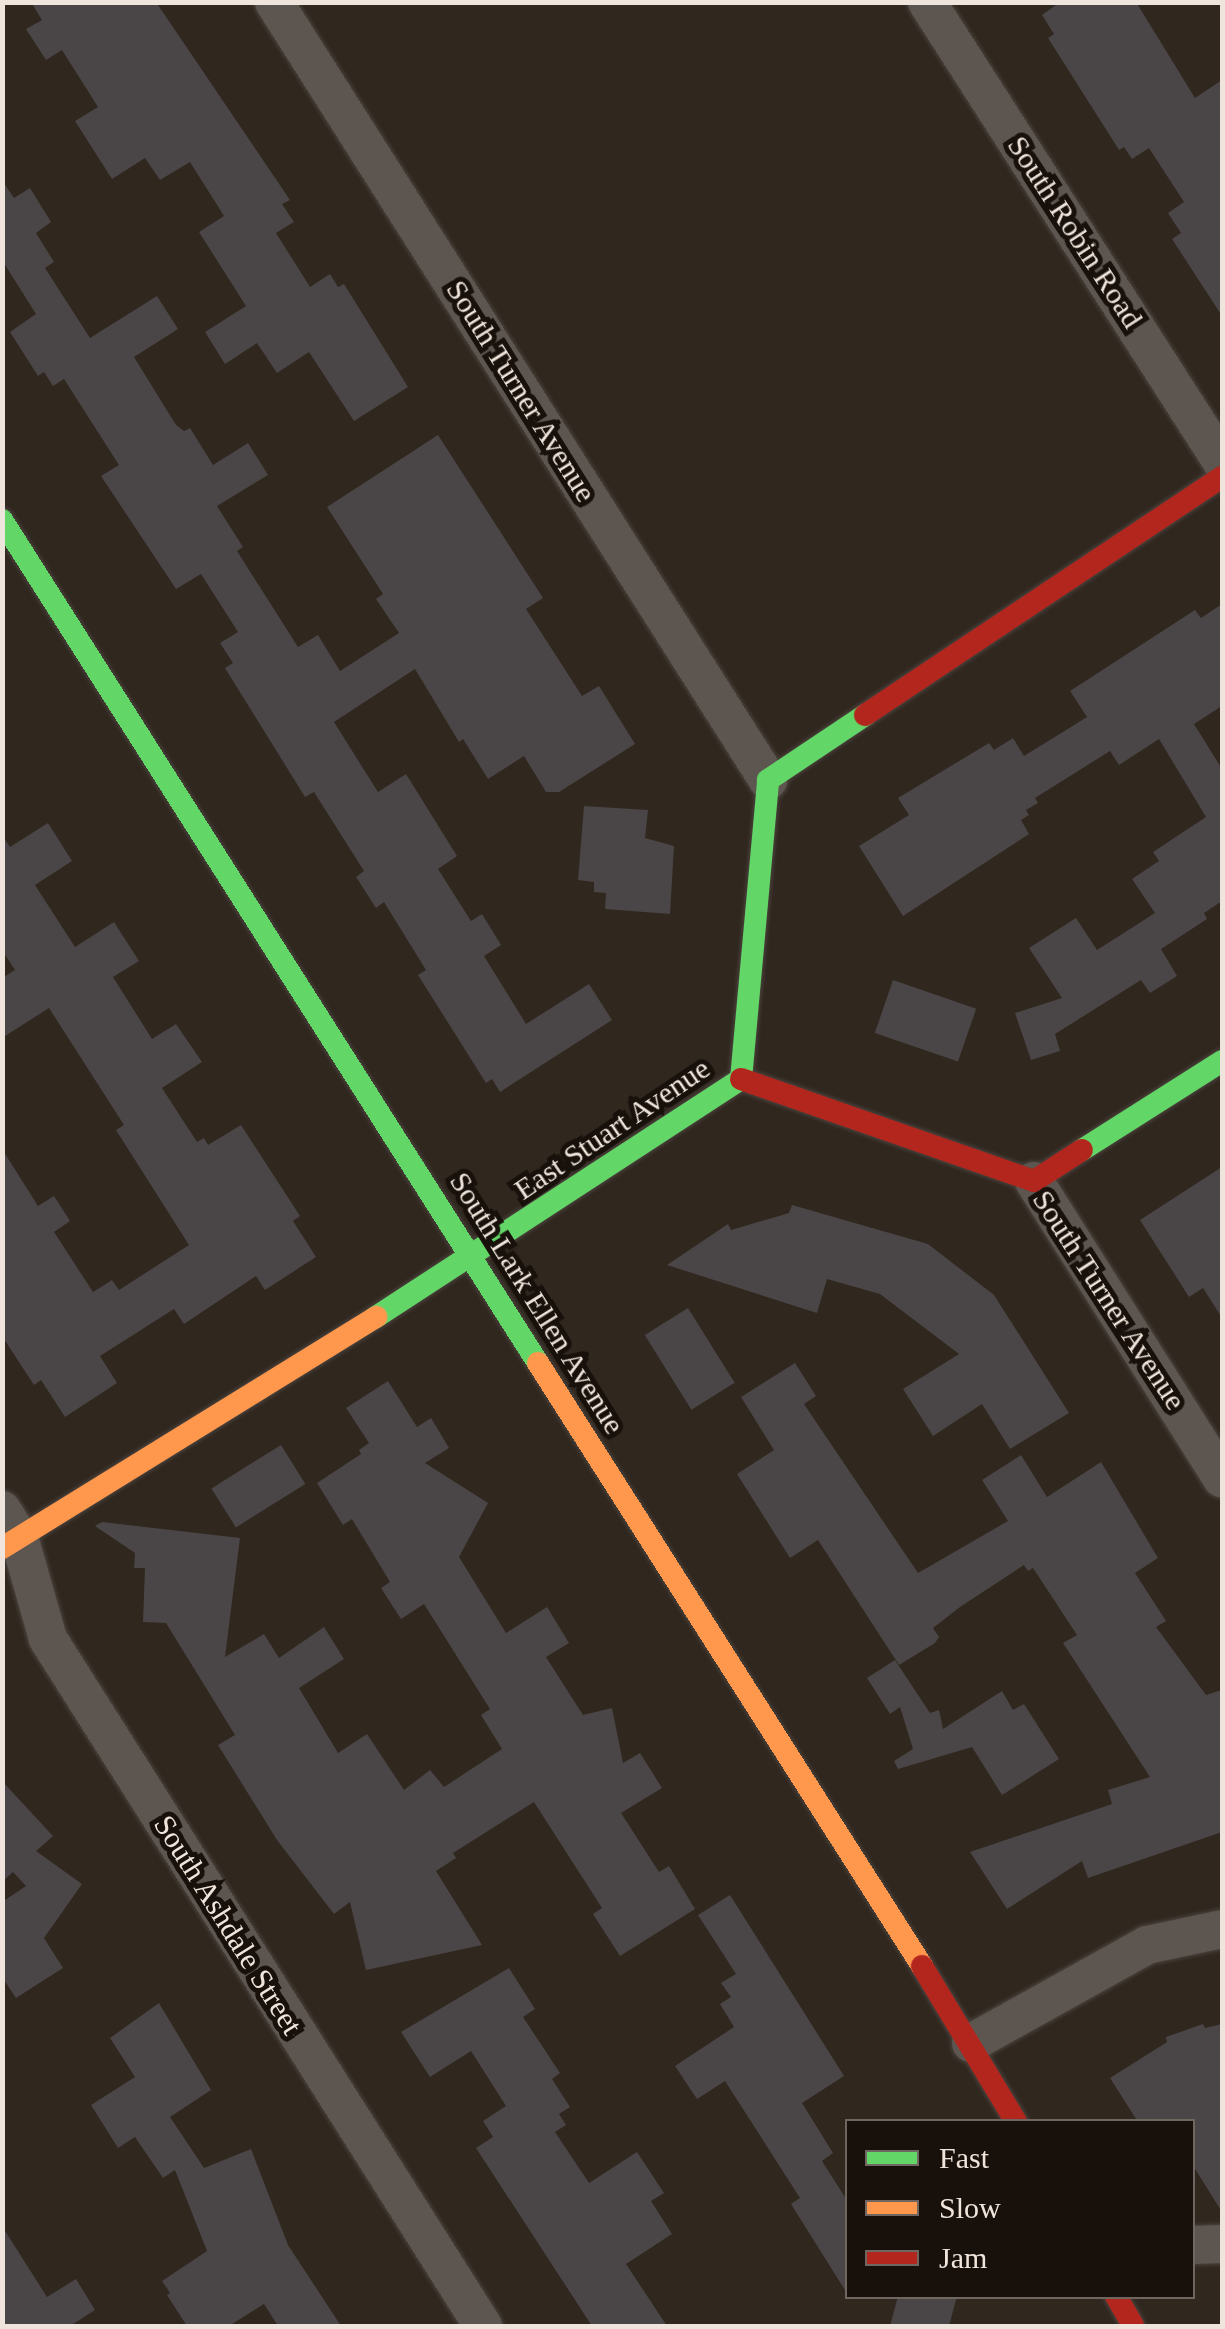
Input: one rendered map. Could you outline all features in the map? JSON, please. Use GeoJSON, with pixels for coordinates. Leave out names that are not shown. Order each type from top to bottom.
{"type":"FeatureCollection","features":[{"type":"Feature","properties":{"kind":"street","name":"South Turner Avenue"},"geometry":{"type":"LineString","coordinates":[[274,2],[768,780]]}},
{"type":"Feature","properties":{"kind":"street","name":"South Robin Road"},"geometry":{"type":"LineString","coordinates":[[927,2],[1222,462]]}},
{"type":"Feature","properties":{"kind":"street"},"geometry":{"type":"LineString","coordinates":[[768,780],[1222,477]]}},
{"type":"Feature","properties":{"kind":"street","name":"South Lark Ellen Avenue"},"geometry":{"type":"LineString","coordinates":[[2,520],[971,2043],[1014,2119]]}},
{"type":"Feature","properties":{"kind":"street","name":"East Stuart Avenue"},"geometry":{"type":"LineString","coordinates":[[8,1532],[472,1258],[741,1078],[768,780]]}},
{"type":"Feature","properties":{"kind":"street"},"geometry":{"type":"LineString","coordinates":[[1034,1180],[1222,1062]]}},
{"type":"Feature","properties":{"kind":"street","name":"South Turner Avenue"},"geometry":{"type":"LineString","coordinates":[[741,1078],[1034,1180],[1222,1478]]}},
{"type":"Feature","properties":{"kind":"street","name":"South Ashdale Street"},"geometry":{"type":"LineString","coordinates":[[8,1532],[48,1639],[482,2326]]}},
{"type":"Feature","properties":{"kind":"street"},"geometry":{"type":"LineString","coordinates":[[971,2043],[1147,1946],[1222,1928]]}},
{"type":"Feature","properties":{"kind":"street"},"geometry":{"type":"LineString","coordinates":[[1195,2245],[1222,2244]]}},
{"type":"Feature","properties":{"kind":"building"},"geometry":{"type":"Polygon","coordinates":[[[31,2],[156,2],[290,200],[282,204],[294,222],[276,233],[310,287],[330,274],[338,287],[344,284],[408,387],[354,421],[309,352],[277,373],[257,343],[225,364],[205,332],[246,306],[199,232],[224,216],[190,162],[160,180],[145,158],[112,179],[75,121],[98,107],[62,50],[46,60],[26,29],[42,20],[31,2]]]}},
{"type":"Feature","properties":{"kind":"building"},"geometry":{"type":"Polygon","coordinates":[[[1060,2],[1136,2],[1195,98],[1222,80],[1222,316],[1172,239],[1181,233],[1168,213],[1184,202],[1149,148],[1132,159],[1124,147],[1119,150],[1048,38],[1054,34],[1042,15],[1060,2]]]}},
{"type":"Feature","properties":{"kind":"building"},"geometry":{"type":"Polygon","coordinates":[[[2,180],[14,198],[30,188],[51,222],[36,233],[54,262],[45,268],[90,338],[157,296],[178,329],[134,357],[176,425],[184,431],[190,428],[213,465],[248,443],[268,475],[217,506],[243,547],[237,551],[298,647],[318,635],[340,671],[399,633],[376,599],[383,594],[327,507],[438,435],[543,598],[526,609],[582,696],[599,686],[635,744],[559,792],[546,792],[524,756],[488,779],[463,739],[459,742],[415,669],[334,722],[378,792],[406,774],[457,856],[438,869],[471,921],[482,914],[501,945],[484,956],[526,1024],[589,984],[612,1020],[500,1092],[492,1079],[486,1083],[418,975],[426,970],[384,902],[376,908],[356,877],[364,871],[314,792],[305,797],[225,668],[233,663],[220,643],[238,632],[201,574],[176,589],[101,476],[119,465],[64,379],[53,386],[44,372],[38,376],[10,332],[36,314],[2,260],[2,180]]]}},
{"type":"Feature","properties":{"kind":"building"},"geometry":{"type":"Polygon","coordinates":[[[1222,604],[1222,706],[1194,724],[1222,769],[1222,901],[1204,913],[1207,919],[1161,949],[1177,976],[1150,993],[1141,980],[1055,1034],[1060,1051],[1031,1060],[1015,1013],[1062,998],[1029,948],[1076,918],[1097,950],[1155,913],[1132,879],[1159,861],[1153,852],[1206,817],[1159,739],[1119,765],[1110,751],[1035,798],[1038,803],[1026,810],[1029,815],[1021,820],[1029,834],[903,916],[859,846],[909,815],[898,798],[989,743],[994,750],[1013,738],[1024,756],[1087,717],[1070,691],[1195,610],[1201,618],[1222,604]]]}},
{"type":"Feature","properties":{"kind":"building"},"geometry":{"type":"Polygon","coordinates":[[[584,806],[648,810],[645,838],[674,846],[670,914],[605,909],[606,893],[594,892],[594,882],[578,880],[584,806]]]}},
{"type":"Feature","properties":{"kind":"building"},"geometry":{"type":"Polygon","coordinates":[[[48,823],[72,861],[35,885],[75,947],[114,922],[139,961],[113,977],[152,1039],[176,1024],[202,1062],[162,1088],[197,1142],[204,1138],[208,1145],[241,1125],[300,1216],[293,1221],[316,1257],[265,1290],[256,1276],[184,1324],[174,1309],[100,1356],[117,1383],[65,1417],[41,1380],[34,1385],[2,1336],[2,1149],[38,1206],[54,1196],[70,1221],[54,1232],[93,1292],[112,1280],[119,1290],[189,1245],[116,1130],[124,1125],[49,1008],[2,1038],[2,978],[15,970],[2,950],[2,835],[10,847],[48,823]]]}},
{"type":"Feature","properties":{"kind":"building"},"geometry":{"type":"Polygon","coordinates":[[[893,980],[976,1009],[958,1062],[875,1033],[893,980]]]}},
{"type":"Feature","properties":{"kind":"building"},"geometry":{"type":"Polygon","coordinates":[[[1222,1167],[1222,1318],[1203,1288],[1189,1297],[1140,1220],[1222,1167]]]}},
{"type":"Feature","properties":{"kind":"building"},"geometry":{"type":"Polygon","coordinates":[[[792,1205],[928,1244],[994,1295],[1069,1413],[1010,1449],[982,1404],[933,1436],[903,1389],[959,1354],[880,1294],[827,1279],[817,1313],[667,1265],[728,1224],[731,1230],[789,1213],[792,1205]]]}},
{"type":"Feature","properties":{"kind":"building"},"geometry":{"type":"Polygon","coordinates":[[[688,1308],[735,1383],[691,1410],[645,1335],[688,1308]]]}},
{"type":"Feature","properties":{"kind":"building"},"geometry":{"type":"Polygon","coordinates":[[[795,1363],[816,1396],[804,1404],[918,1573],[1008,1521],[982,1480],[1021,1455],[1047,1497],[1101,1462],[1158,1558],[1135,1573],[1166,1621],[1156,1627],[1206,1695],[1222,1690],[1222,1832],[1088,1878],[1082,1861],[1007,1909],[970,1852],[1112,1804],[1108,1790],[1150,1777],[1063,1643],[1077,1635],[1033,1568],[1028,1571],[1024,1565],[960,1607],[933,1628],[939,1637],[935,1643],[899,1665],[818,1540],[790,1558],[737,1474],[774,1450],[741,1397],[795,1363]]]}},
{"type":"Feature","properties":{"kind":"building"},"geometry":{"type":"Polygon","coordinates":[[[388,1381],[417,1427],[431,1418],[449,1448],[425,1463],[488,1503],[459,1557],[506,1633],[547,1607],[569,1643],[546,1657],[583,1715],[612,1708],[623,1763],[640,1753],[662,1788],[621,1813],[659,1872],[669,1866],[695,1909],[620,1956],[593,1914],[602,1908],[534,1802],[453,1853],[456,1858],[436,1871],[482,1945],[366,1970],[350,1902],[334,1914],[277,1840],[218,1745],[235,1735],[166,1623],[143,1622],[145,1568],[134,1568],[135,1553],[95,1526],[102,1522],[240,1538],[225,1657],[264,1634],[279,1658],[324,1627],[344,1659],[299,1688],[338,1753],[367,1734],[404,1790],[430,1770],[444,1787],[502,1749],[481,1715],[490,1709],[424,1604],[401,1619],[381,1588],[390,1582],[352,1519],[343,1525],[317,1483],[361,1454],[359,1450],[369,1443],[346,1408],[388,1381]]]}},
{"type":"Feature","properties":{"kind":"building"},"geometry":{"type":"Polygon","coordinates":[[[281,1445],[305,1484],[236,1527],[211,1488],[281,1445]]]}},
{"type":"Feature","properties":{"kind":"building"},"geometry":{"type":"Polygon","coordinates":[[[895,1660],[930,1713],[939,1710],[943,1729],[1002,1691],[1013,1710],[1024,1704],[1059,1759],[1002,1795],[972,1747],[898,1769],[894,1761],[913,1749],[900,1707],[890,1714],[867,1678],[895,1660]]]}},
{"type":"Feature","properties":{"kind":"building"},"geometry":{"type":"Polygon","coordinates":[[[2,1781],[53,1836],[36,1851],[82,1884],[44,1938],[63,1968],[16,1998],[2,1977],[2,1902],[26,1886],[13,1872],[2,1882],[2,1781]]]}},
{"type":"Feature","properties":{"kind":"building"},"geometry":{"type":"Polygon","coordinates":[[[730,1895],[844,2076],[802,2103],[833,2153],[822,2161],[845,2197],[845,2290],[791,2204],[800,2198],[725,2081],[697,2099],[675,2066],[734,2027],[720,2004],[731,1997],[721,1983],[736,1974],[698,1915],[730,1895]]]}},
{"type":"Feature","properties":{"kind":"building"},"geometry":{"type":"Polygon","coordinates":[[[509,1968],[535,2009],[523,2017],[560,2073],[552,2079],[570,2107],[559,2114],[566,2125],[555,2132],[589,2183],[637,2152],[664,2193],[651,2201],[672,2234],[626,2264],[667,2326],[592,2326],[476,2148],[493,2137],[483,2121],[506,2106],[471,2051],[430,2077],[401,2032],[509,1968]]]}},
{"type":"Feature","properties":{"kind":"building"},"geometry":{"type":"Polygon","coordinates":[[[159,2003],[211,2090],[170,2117],[204,2168],[251,2149],[288,2245],[341,2326],[278,2326],[264,2304],[229,2326],[187,2326],[167,2295],[170,2293],[162,2281],[207,2251],[175,2170],[163,2178],[135,2137],[118,2148],[91,2105],[135,2077],[110,2038],[159,2003]]]}},
{"type":"Feature","properties":{"kind":"building"},"geometry":{"type":"Polygon","coordinates":[[[1203,2024],[1205,2028],[1222,2024],[1222,2212],[1195,2169],[1195,2119],[1136,2119],[1110,2078],[1167,2042],[1166,2037],[1203,2024]]]}},
{"type":"Feature","properties":{"kind":"building"},"geometry":{"type":"Polygon","coordinates":[[[2,2226],[47,2297],[76,2279],[95,2310],[70,2326],[2,2326],[2,2226]]]}},
{"type":"Feature","properties":{"kind":"building"},"geometry":{"type":"Polygon","coordinates":[[[897,2299],[956,2299],[949,2326],[890,2326],[897,2299]]]}},
{"type":"Feature","properties":{"kind":"traffic: fast"},"geometry":{"type":"LineString","coordinates":[[2,520],[538,1363]]}},
{"type":"Feature","properties":{"kind":"traffic: fast"},"geometry":{"type":"LineString","coordinates":[[376,1317],[741,1079],[768,780],[865,715]]}},
{"type":"Feature","properties":{"kind":"traffic: fast"},"geometry":{"type":"LineString","coordinates":[[1082,1150],[1222,1061]]}},
{"type":"Feature","properties":{"kind":"traffic: slow"},"geometry":{"type":"LineString","coordinates":[[2,1548],[376,1317]]}},
{"type":"Feature","properties":{"kind":"traffic: slow"},"geometry":{"type":"LineString","coordinates":[[538,1363],[922,1966]]}},
{"type":"Feature","properties":{"kind":"traffic: jam"},"geometry":{"type":"LineString","coordinates":[[865,715],[1222,477]]}},
{"type":"Feature","properties":{"kind":"traffic: jam"},"geometry":{"type":"LineString","coordinates":[[741,1079],[1034,1181],[1082,1150]]}},
{"type":"Feature","properties":{"kind":"traffic: jam"},"geometry":{"type":"LineString","coordinates":[[922,1966],[1014,2119]]}},
{"type":"Feature","properties":{"kind":"traffic: jam"},"geometry":{"type":"LineString","coordinates":[[1118,2299],[1133,2326]]}}]}
